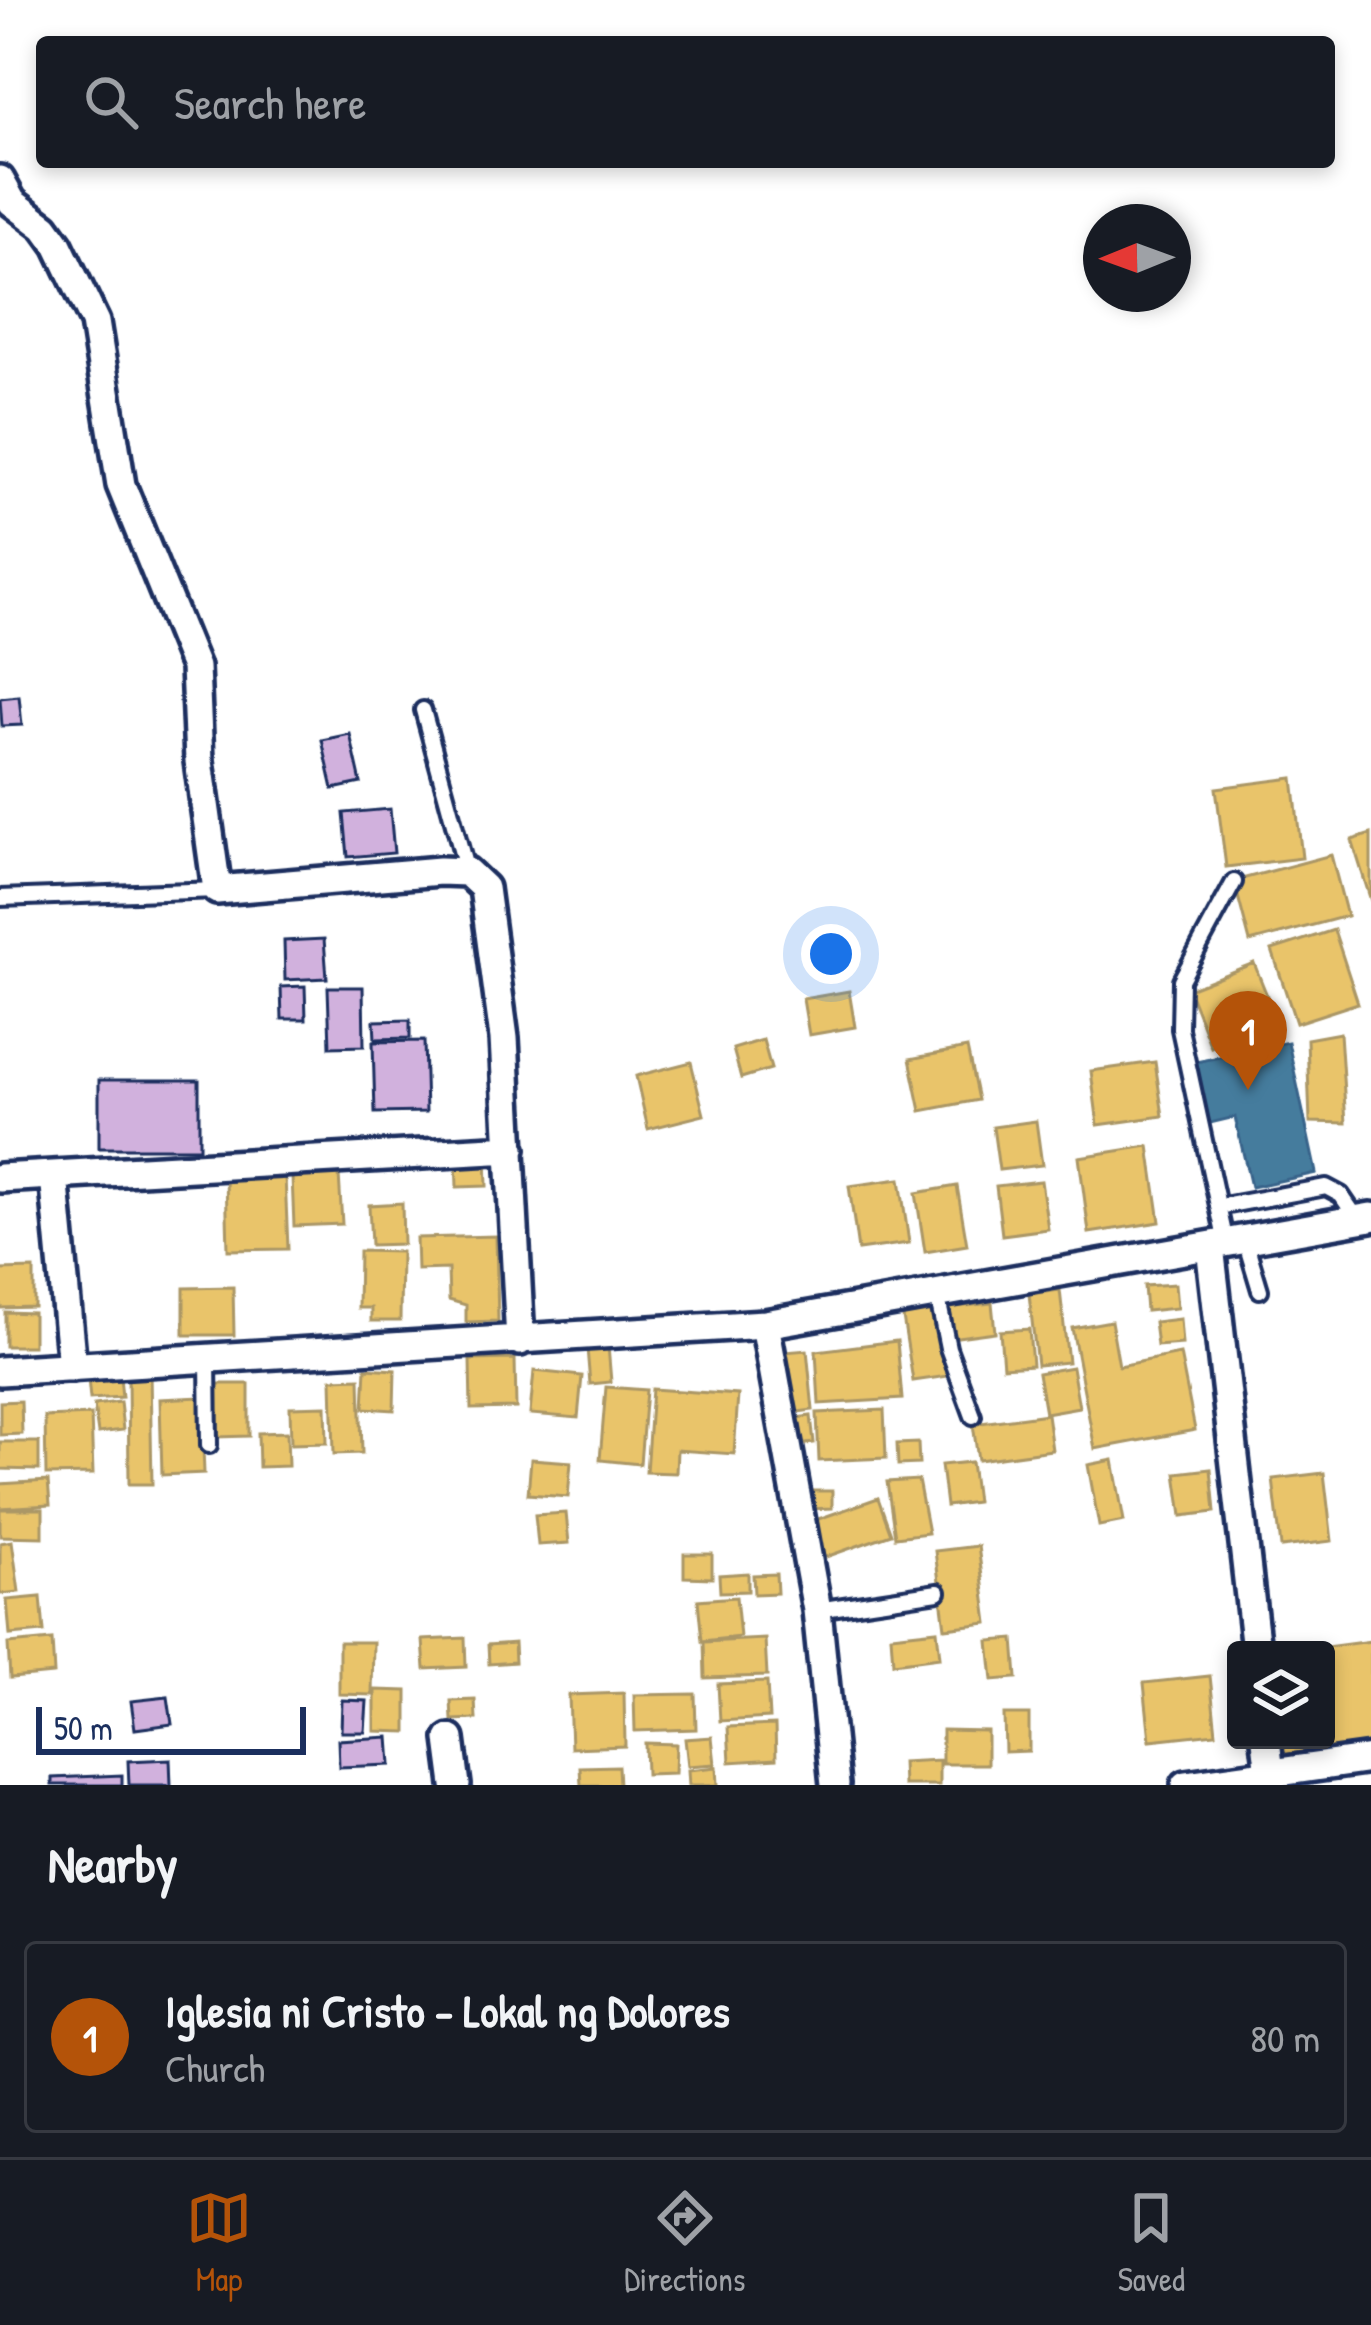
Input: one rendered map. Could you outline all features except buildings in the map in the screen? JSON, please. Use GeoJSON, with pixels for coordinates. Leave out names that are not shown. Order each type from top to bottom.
{"type":"FeatureCollection","features":[{"type":"Feature","properties":{"kind":"street"},"geometry":{"type":"LineString","coordinates":[[0,180],[12,202],[46,227],[95,322],[121,484],[195,667],[199,761],[217,890],[467,872],[484,888],[504,1038],[520,1341]]}},
{"type":"Feature","properties":{"kind":"street"},"geometry":{"type":"LineString","coordinates":[[0,1178],[511,1149]]}},
{"type":"Feature","properties":{"kind":"street"},"geometry":{"type":"LineString","coordinates":[[54,1175],[72,1366]]}},
{"type":"Feature","properties":{"kind":"street"},"geometry":{"type":"LineString","coordinates":[[0,1371],[765,1324],[1364,1219]]}},
{"type":"Feature","properties":{"kind":"street"},"geometry":{"type":"LineString","coordinates":[[1227,1243],[1255,1641]]}},
{"type":"Feature","properties":{"kind":"street"},"geometry":{"type":"LineString","coordinates":[[765,1324],[817,1610],[835,1785]]}},
{"type":"Feature","properties":{"kind":"street"},"geometry":{"type":"LineString","coordinates":[[450,1739],[456,1785]]}},
{"type":"Feature","properties":{"kind":"street"},"geometry":{"type":"LineString","coordinates":[[1267,1749],[1270,1773]]}},
{"type":"Feature","properties":{"kind":"street"},"geometry":{"type":"LineString","coordinates":[[1186,1785],[1371,1759]]}},
{"type":"Feature","properties":{"kind":"lane"},"geometry":{"type":"LineString","coordinates":[[423,710],[467,872]]}},
{"type":"Feature","properties":{"kind":"lane"},"geometry":{"type":"LineString","coordinates":[[1234,882],[1181,980],[1180,1029],[1227,1243],[1260,1290]]}},
{"type":"Feature","properties":{"kind":"lane"},"geometry":{"type":"LineString","coordinates":[[0,898],[217,890]]}},
{"type":"Feature","properties":{"kind":"lane"},"geometry":{"type":"LineString","coordinates":[[1218,1207],[1326,1187],[1364,1219]]}},
{"type":"Feature","properties":{"kind":"lane"},"geometry":{"type":"LineString","coordinates":[[937,1294],[948,1348],[973,1416]]}},
{"type":"Feature","properties":{"kind":"lane"},"geometry":{"type":"LineString","coordinates":[[208,1359],[209,1444]]}},
{"type":"Feature","properties":{"kind":"lane"},"geometry":{"type":"LineString","coordinates":[[817,1610],[938,1592]]}},
{"type":"Feature","properties":{"kind":"place","name":"Iglesia ni Cristo - Lokal ng Dolores"},"geometry":{"type":"Point","coordinates":[1248,1090]}}]}
